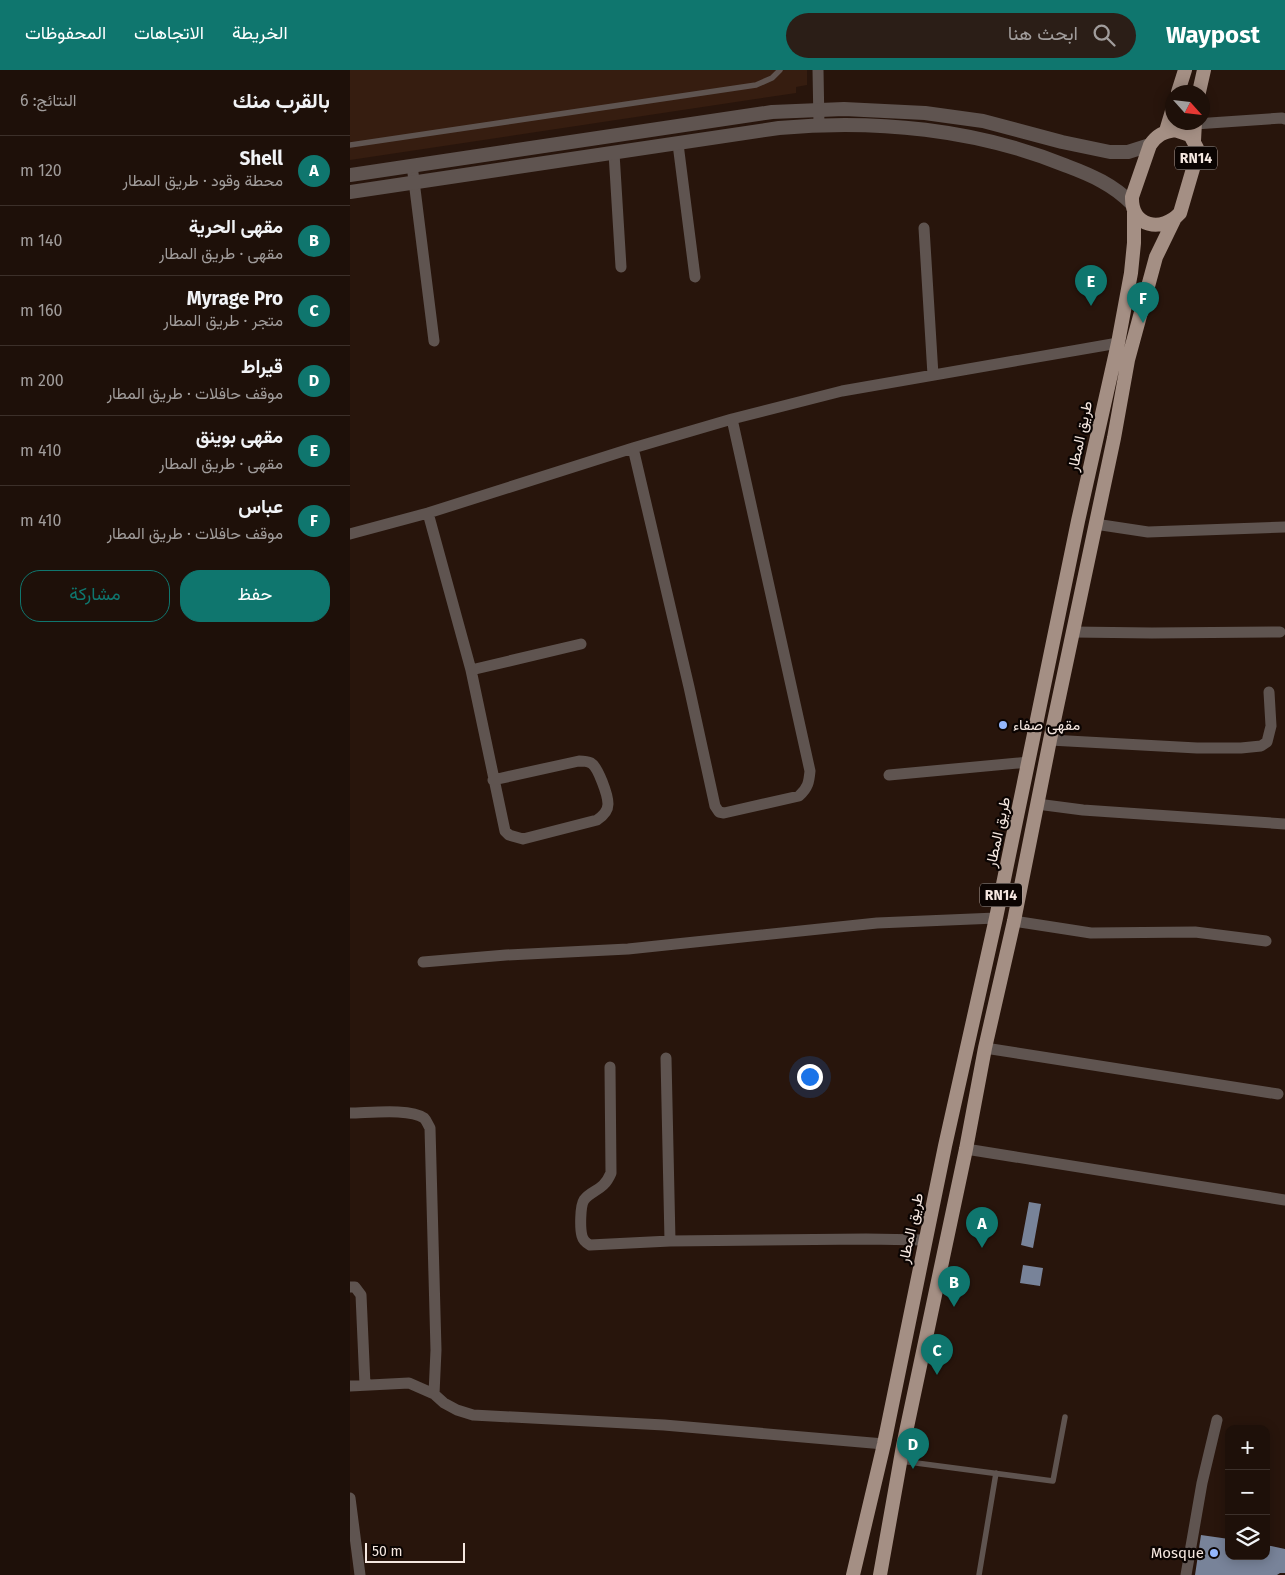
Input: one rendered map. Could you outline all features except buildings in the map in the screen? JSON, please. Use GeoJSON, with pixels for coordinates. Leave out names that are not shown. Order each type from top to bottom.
{"type":"FeatureCollection","features":[{"type":"Feature","properties":{"kind":"main road"},"geometry":{"type":"LineString","coordinates":[[1180,85],[1185,70]]}},
{"type":"Feature","properties":{"kind":"main road"},"geometry":{"type":"LineString","coordinates":[[1201,85],[1204,70]]}},
{"type":"Feature","properties":{"kind":"main road","name":"RN14"},"geometry":{"type":"LineString","coordinates":[[1133,208],[1132,197],[1150,145],[1160,134],[1175,130],[1190,135],[1194,141]]}},
{"type":"Feature","properties":{"kind":"main road","name":"RN14"},"geometry":{"type":"LineString","coordinates":[[880,1575],[900,1461],[966,1149],[985,1048],[1014,921],[1114,438],[1128,360],[1154,264],[1174,220],[1180,213],[1197,155],[1194,141],[1195,130]]}},
{"type":"Feature","properties":{"kind":"main road"},"geometry":{"type":"LineString","coordinates":[[1133,208],[1140,219],[1148,224],[1165,224],[1174,220]]}},
{"type":"Feature","properties":{"kind":"main road","name":"طريق المطار"},"geometry":{"type":"LineString","coordinates":[[854,1575],[884,1444],[925,1240],[996,918],[1090,467],[1118,343],[1132,266],[1133,208]]}},
{"type":"Feature","properties":{"kind":"street"},"geometry":{"type":"LineString","coordinates":[[818,70],[819,125]]}},
{"type":"Feature","properties":{"kind":"street"},"geometry":{"type":"LineString","coordinates":[[350,175],[772,112],[819,109],[916,113],[964,118],[1002,125],[1062,142],[1110,152],[1128,152],[1150,145]]}},
{"type":"Feature","properties":{"kind":"street"},"geometry":{"type":"LineString","coordinates":[[1210,122],[1285,119]]}},
{"type":"Feature","properties":{"kind":"street"},"geometry":{"type":"LineString","coordinates":[[350,192],[779,128],[819,125],[860,125],[958,135],[995,143],[1046,158],[1099,179],[1117,190],[1133,208]]}},
{"type":"Feature","properties":{"kind":"street"},"geometry":{"type":"LineString","coordinates":[[678,144],[695,278]]}},
{"type":"Feature","properties":{"kind":"street"},"geometry":{"type":"LineString","coordinates":[[614,153],[621,267]]}},
{"type":"Feature","properties":{"kind":"street"},"geometry":{"type":"LineString","coordinates":[[412,166],[434,341]]}},
{"type":"Feature","properties":{"kind":"street"},"geometry":{"type":"LineString","coordinates":[[924,228],[933,376]]}},
{"type":"Feature","properties":{"kind":"street"},"geometry":{"type":"LineString","coordinates":[[350,534],[428,513],[633,448],[732,419],[842,391],[1118,343]]}},
{"type":"Feature","properties":{"kind":"street"},"geometry":{"type":"LineString","coordinates":[[633,448],[715,806],[719,812],[724,813],[800,796],[806,791],[809,784],[810,772],[732,419]]}},
{"type":"Feature","properties":{"kind":"street"},"geometry":{"type":"LineString","coordinates":[[428,513],[471,670],[493,780],[503,826],[509,835],[523,839],[597,820],[604,816],[608,804],[599,773],[595,766],[586,762],[579,761],[493,780]]}},
{"type":"Feature","properties":{"kind":"street"},"geometry":{"type":"LineString","coordinates":[[1095,524],[1148,532],[1285,527]]}},
{"type":"Feature","properties":{"kind":"street"},"geometry":{"type":"LineString","coordinates":[[1073,632],[1280,632]]}},
{"type":"Feature","properties":{"kind":"street"},"geometry":{"type":"LineString","coordinates":[[471,670],[581,644]]}},
{"type":"Feature","properties":{"kind":"street"},"geometry":{"type":"LineString","coordinates":[[1050,740],[1197,748],[1261,746],[1267,742],[1271,726],[1269,692]]}},
{"type":"Feature","properties":{"kind":"street"},"geometry":{"type":"LineString","coordinates":[[889,775],[1029,762]]}},
{"type":"Feature","properties":{"kind":"street"},"geometry":{"type":"LineString","coordinates":[[1037,804],[1083,810],[1285,824]]}},
{"type":"Feature","properties":{"kind":"street"},"geometry":{"type":"LineString","coordinates":[[423,962],[506,955],[628,949],[877,923],[996,918]]}},
{"type":"Feature","properties":{"kind":"street"},"geometry":{"type":"LineString","coordinates":[[1014,921],[1091,933],[1195,932],[1266,940]]}},
{"type":"Feature","properties":{"kind":"street"},"geometry":{"type":"LineString","coordinates":[[985,1048],[1278,1094]]}},
{"type":"Feature","properties":{"kind":"street"},"geometry":{"type":"LineString","coordinates":[[666,1058],[670,1241]]}},
{"type":"Feature","properties":{"kind":"street"},"geometry":{"type":"LineString","coordinates":[[610,1067],[611,1173],[601,1189],[585,1198],[582,1203],[582,1236],[590,1245],[670,1241],[925,1240]]}},
{"type":"Feature","properties":{"kind":"street"},"geometry":{"type":"LineString","coordinates":[[350,1113],[406,1113],[426,1119],[430,1128],[436,1350],[434,1394]]}},
{"type":"Feature","properties":{"kind":"street"},"geometry":{"type":"LineString","coordinates":[[966,1149],[1285,1200]]}},
{"type":"Feature","properties":{"kind":"street"},"geometry":{"type":"LineString","coordinates":[[350,1287],[356,1288],[361,1294],[365,1386]]}},
{"type":"Feature","properties":{"kind":"street"},"geometry":{"type":"LineString","coordinates":[[350,1386],[409,1383],[434,1394],[444,1403],[457,1410],[473,1414],[664,1425],[884,1444]]}},
{"type":"Feature","properties":{"kind":"street"},"geometry":{"type":"LineString","coordinates":[[1186,1575],[1202,1483],[1217,1420]]}},
{"type":"Feature","properties":{"kind":"street"},"geometry":{"type":"LineString","coordinates":[[350,1498],[360,1575]]}},
{"type":"Feature","properties":{"kind":"lane"},"geometry":{"type":"LineString","coordinates":[[350,145],[756,85],[772,78],[780,70]]}},
{"type":"Feature","properties":{"kind":"lane"},"geometry":{"type":"LineString","coordinates":[[900,1461],[1053,1481],[1065,1418]]}},
{"type":"Feature","properties":{"kind":"lane"},"geometry":{"type":"LineString","coordinates":[[979,1575],[996,1473]]}},
{"type":"Feature","properties":{"kind":"shaded area"},"geometry":{"type":"Polygon","coordinates":[[[350,70],[807,70],[807,85],[796,87],[796,93],[350,160],[350,70]]]}},
{"type":"Feature","properties":{"kind":"place","name":"مقهى بوينق"},"geometry":{"type":"Point","coordinates":[1091,306]}},
{"type":"Feature","properties":{"kind":"place","name":"عباس"},"geometry":{"type":"Point","coordinates":[1143,323]}},
{"type":"Feature","properties":{"kind":"place","name":"مقهى صفاء"},"geometry":{"type":"Point","coordinates":[1003,725]}},
{"type":"Feature","properties":{"kind":"place","name":"Shell"},"geometry":{"type":"Point","coordinates":[982,1248]}},
{"type":"Feature","properties":{"kind":"place","name":"مقهى الحرية"},"geometry":{"type":"Point","coordinates":[954,1307]}},
{"type":"Feature","properties":{"kind":"place","name":"Myrage Pro"},"geometry":{"type":"Point","coordinates":[937,1375]}},
{"type":"Feature","properties":{"kind":"place","name":"قيراط"},"geometry":{"type":"Point","coordinates":[913,1469]}},
{"type":"Feature","properties":{"kind":"place","name":"Mosque"},"geometry":{"type":"Point","coordinates":[1214,1553]}}]}
